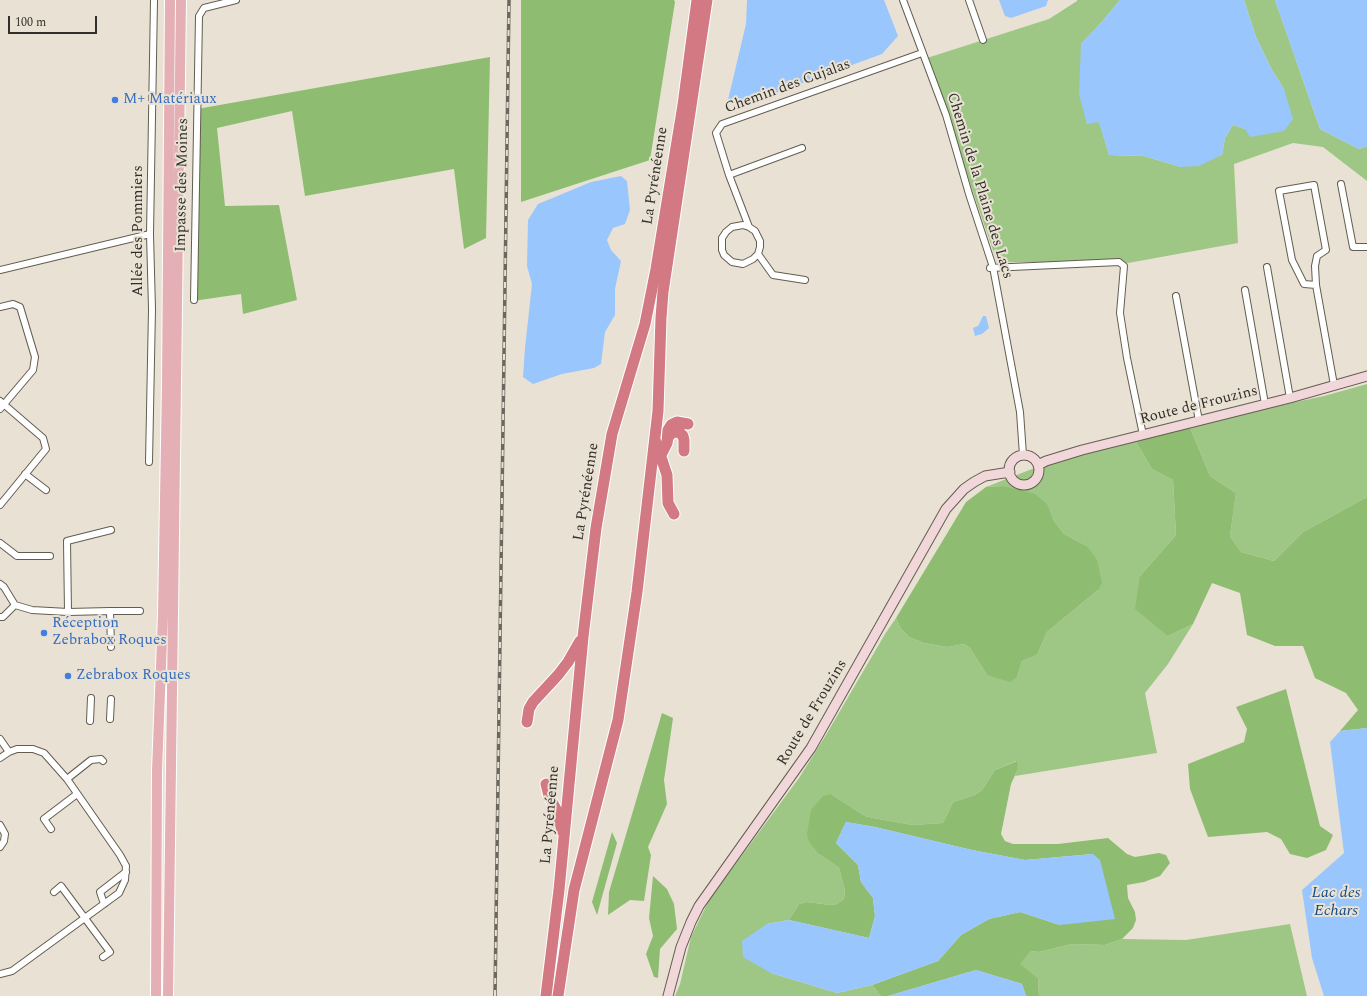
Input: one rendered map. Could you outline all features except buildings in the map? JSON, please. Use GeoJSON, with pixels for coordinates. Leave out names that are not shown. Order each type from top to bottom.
{"type":"FeatureCollection","features":[{"type":"Feature","properties":{"kind":"highway","name":"La Pyrénéenne"},"geometry":{"type":"LineString","coordinates":[[546,996],[559,890],[583,637],[596,528],[612,434],[645,324],[656,269],[683,105],[697,0]]}},
{"type":"Feature","properties":{"kind":"highway","name":"La Pyrénéenne"},"geometry":{"type":"LineString","coordinates":[[558,996],[574,890],[618,720],[636,592],[658,411],[661,318],[664,292],[707,0]]}},
{"type":"Feature","properties":{"kind":"highway"},"geometry":{"type":"LineString","coordinates":[[674,514],[668,503],[668,430],[671,425],[677,422],[688,424]]}},
{"type":"Feature","properties":{"kind":"highway"},"geometry":{"type":"LineString","coordinates":[[650,480],[667,443],[668,437],[672,433],[680,433],[683,436],[684,451]]}},
{"type":"Feature","properties":{"kind":"highway"},"geometry":{"type":"LineString","coordinates":[[655,438],[667,475]]}},
{"type":"Feature","properties":{"kind":"highway"},"geometry":{"type":"LineString","coordinates":[[528,722],[528,714],[533,702],[568,662],[583,637]]}},
{"type":"Feature","properties":{"kind":"highway"},"geometry":{"type":"LineString","coordinates":[[546,784],[549,796],[556,811],[564,840]]}},
{"type":"Feature","properties":{"kind":"main road"},"geometry":{"type":"LineString","coordinates":[[156,996],[157,771],[163,606],[167,384],[170,0]]}},
{"type":"Feature","properties":{"kind":"main road"},"geometry":{"type":"LineString","coordinates":[[168,996],[181,0]]}},
{"type":"Feature","properties":{"kind":"main road","name":"Route de Frouzins"},"geometry":{"type":"LineString","coordinates":[[1038,465],[1046,461],[1082,450],[1290,398],[1367,376]]}},
{"type":"Feature","properties":{"kind":"main road"},"geometry":{"type":"LineString","coordinates":[[1022,455],[1032,457],[1038,465],[1038,474],[1032,482],[1028,484],[1023,484],[1014,480],[1010,472],[1011,463],[1014,459],[1022,455]]}},
{"type":"Feature","properties":{"kind":"main road","name":"Route de Frouzins"},"geometry":{"type":"LineString","coordinates":[[668,996],[681,947],[699,906],[812,748],[946,509],[964,489],[974,482],[985,476],[1010,472]]}},
{"type":"Feature","properties":{"kind":"street","name":"Allée des Pommiers"},"geometry":{"type":"LineString","coordinates":[[149,462],[152,309],[150,234],[154,0]]}},
{"type":"Feature","properties":{"kind":"street","name":"Impasse des Moines"},"geometry":{"type":"LineString","coordinates":[[194,300],[199,16],[204,8],[236,0]]}},
{"type":"Feature","properties":{"kind":"street","name":"Chemin de la Plaine des Lacs"},"geometry":{"type":"LineString","coordinates":[[903,0],[946,115],[992,268],[1020,412],[1022,455]]}},
{"type":"Feature","properties":{"kind":"street"},"geometry":{"type":"LineString","coordinates":[[969,0],[983,40]]}},
{"type":"Feature","properties":{"kind":"street","name":"Chemin des Cujalas"},"geometry":{"type":"LineString","coordinates":[[758,254],[760,240],[755,231],[749,227],[729,175],[716,133],[722,124],[922,53]]}},
{"type":"Feature","properties":{"kind":"street"},"geometry":{"type":"LineString","coordinates":[[729,175],[802,148]]}},
{"type":"Feature","properties":{"kind":"street"},"geometry":{"type":"LineString","coordinates":[[1341,184],[1353,247],[1367,247]]}},
{"type":"Feature","properties":{"kind":"street"},"geometry":{"type":"LineString","coordinates":[[1316,285],[1304,284],[1292,260],[1279,191],[1314,186],[1326,250],[1317,256],[1315,266],[1316,285],[1334,385]]}},
{"type":"Feature","properties":{"kind":"street"},"geometry":{"type":"LineString","coordinates":[[749,227],[738,225],[732,227],[722,238],[722,250],[724,255],[729,260],[739,264],[750,262],[758,254],[774,274],[805,280]]}},
{"type":"Feature","properties":{"kind":"street"},"geometry":{"type":"LineString","coordinates":[[0,270],[150,234]]}},
{"type":"Feature","properties":{"kind":"street"},"geometry":{"type":"LineString","coordinates":[[992,268],[1119,262],[1124,266],[1120,313],[1127,358],[1143,435]]}},
{"type":"Feature","properties":{"kind":"street"},"geometry":{"type":"LineString","coordinates":[[1267,267],[1290,398]]}},
{"type":"Feature","properties":{"kind":"street"},"geometry":{"type":"LineString","coordinates":[[1245,290],[1265,404]]}},
{"type":"Feature","properties":{"kind":"street"},"geometry":{"type":"LineString","coordinates":[[1176,296],[1199,421]]}},
{"type":"Feature","properties":{"kind":"street"},"geometry":{"type":"LineString","coordinates":[[0,307],[13,304],[20,307],[35,357],[33,370],[1,405],[43,438],[46,448],[0,505]]}},
{"type":"Feature","properties":{"kind":"street"},"geometry":{"type":"LineString","coordinates":[[25,474],[46,490]]}},
{"type":"Feature","properties":{"kind":"street"},"geometry":{"type":"LineString","coordinates":[[68,612],[67,541],[111,530]]}},
{"type":"Feature","properties":{"kind":"street"},"geometry":{"type":"LineString","coordinates":[[0,542],[17,556],[50,556]]}},
{"type":"Feature","properties":{"kind":"street"},"geometry":{"type":"LineString","coordinates":[[0,584],[4,587],[15,605],[32,610],[68,612],[140,611]]}},
{"type":"Feature","properties":{"kind":"street"},"geometry":{"type":"LineString","coordinates":[[0,617],[3,617],[15,605]]}},
{"type":"Feature","properties":{"kind":"street"},"geometry":{"type":"LineString","coordinates":[[110,611],[111,648]]}},
{"type":"Feature","properties":{"kind":"street"},"geometry":{"type":"LineString","coordinates":[[90,721],[91,698]]}},
{"type":"Feature","properties":{"kind":"street"},"geometry":{"type":"LineString","coordinates":[[110,719],[111,699]]}},
{"type":"Feature","properties":{"kind":"street"},"geometry":{"type":"LineString","coordinates":[[0,739],[9,752]]}},
{"type":"Feature","properties":{"kind":"street"},"geometry":{"type":"LineString","coordinates":[[0,758],[17,749],[33,749],[44,753],[78,794],[126,866],[125,880],[119,893],[12,971],[0,974]]}},
{"type":"Feature","properties":{"kind":"street"},"geometry":{"type":"LineString","coordinates":[[66,779],[91,760],[101,759],[103,761]]}},
{"type":"Feature","properties":{"kind":"street"},"geometry":{"type":"LineString","coordinates":[[51,829],[44,819],[78,794]]}},
{"type":"Feature","properties":{"kind":"street"},"geometry":{"type":"LineString","coordinates":[[0,825],[6,834],[0,847]]}},
{"type":"Feature","properties":{"kind":"street"},"geometry":{"type":"LineString","coordinates":[[104,904],[100,892],[126,872]]}},
{"type":"Feature","properties":{"kind":"street"},"geometry":{"type":"LineString","coordinates":[[54,892],[61,886],[110,952],[103,957]]}},
{"type":"Feature","properties":{"kind":"green space"},"geometry":{"type":"Polygon","coordinates":[[[521,0],[674,0],[675,2],[650,160],[521,202],[521,0]]]}},
{"type":"Feature","properties":{"kind":"green space"},"geometry":{"type":"Polygon","coordinates":[[[1077,0],[1120,0],[1081,44],[1081,66],[1087,124],[1099,121],[1109,155],[1144,156],[1181,167],[1222,155],[1225,138],[1233,125],[1245,129],[1284,89],[1272,70],[1256,37],[1244,0],[1275,0],[1320,129],[1359,149],[1367,146],[1367,181],[1323,147],[1293,143],[1234,164],[1238,243],[1128,263],[997,262],[927,58],[1049,19],[1077,0]]]}},
{"type":"Feature","properties":{"kind":"green space"},"geometry":{"type":"Polygon","coordinates":[[[490,57],[486,238],[464,249],[454,169],[305,196],[292,111],[217,128],[225,206],[279,205],[297,300],[243,314],[241,294],[193,301],[197,109],[490,57]]]}},
{"type":"Feature","properties":{"kind":"green space"},"geometry":{"type":"Polygon","coordinates":[[[1367,384],[1367,497],[1303,532],[1274,561],[1241,552],[1230,536],[1236,493],[1210,476],[1189,425],[1324,396],[1367,384]]]}},
{"type":"Feature","properties":{"kind":"green space"},"geometry":{"type":"Polygon","coordinates":[[[1189,425],[1210,476],[1236,493],[1230,536],[1241,552],[1274,561],[1303,532],[1367,497],[1367,728],[1340,731],[1358,710],[1346,693],[1315,678],[1303,646],[1275,646],[1247,635],[1240,593],[1212,583],[1193,624],[1168,636],[1135,609],[1140,576],[1176,535],[1173,480],[1152,469],[1135,440],[1189,425]]]}},
{"type":"Feature","properties":{"kind":"green space"},"geometry":{"type":"Polygon","coordinates":[[[1135,440],[1152,469],[1173,480],[1176,535],[1140,576],[1168,636],[1193,624],[1168,664],[1145,693],[1157,753],[1015,776],[1018,769],[1016,761],[995,770],[982,790],[975,795],[953,802],[943,823],[913,825],[865,816],[831,794],[819,854],[839,868],[845,891],[844,899],[837,904],[830,905],[807,902],[799,904],[789,920],[767,924],[771,973],[837,993],[872,985],[881,996],[675,996],[680,984],[691,937],[709,900],[799,778],[896,618],[901,629],[909,637],[924,643],[947,647],[964,644],[970,648],[987,675],[1017,677],[1022,661],[1037,655],[1047,632],[1098,590],[1087,546],[1064,534],[1054,521],[1048,505],[1003,486],[986,487],[1032,469],[1135,440]]]}},
{"type":"Feature","properties":{"kind":"green space"},"geometry":{"type":"Polygon","coordinates":[[[1003,486],[1035,494],[1048,505],[1054,521],[1064,534],[1087,546],[1097,560],[1102,583],[1098,590],[1047,632],[1037,655],[1022,661],[1017,677],[1010,682],[987,675],[970,648],[964,644],[947,647],[924,643],[909,637],[901,629],[896,618],[966,502],[986,487],[1003,486]]]}},
{"type":"Feature","properties":{"kind":"green space"},"geometry":{"type":"Polygon","coordinates":[[[1286,689],[1320,826],[1333,835],[1326,850],[1307,858],[1290,854],[1281,839],[1267,832],[1208,837],[1190,789],[1188,764],[1244,742],[1247,729],[1236,707],[1286,689]]]}},
{"type":"Feature","properties":{"kind":"green space"},"geometry":{"type":"Polygon","coordinates":[[[662,713],[673,718],[664,780],[667,804],[648,847],[651,855],[644,901],[630,900],[608,915],[609,892],[662,713]]]}},
{"type":"Feature","properties":{"kind":"green space"},"geometry":{"type":"Polygon","coordinates":[[[1017,761],[1018,769],[1011,784],[1001,834],[1005,841],[1013,844],[1058,844],[1108,838],[1127,854],[1135,857],[1159,853],[1166,855],[1170,863],[1160,876],[1144,882],[1127,885],[1128,898],[1135,912],[1136,920],[1133,928],[1122,939],[1105,945],[1072,944],[1039,952],[1031,951],[1020,964],[1038,978],[1039,996],[1026,996],[1022,984],[976,970],[888,996],[881,996],[872,985],[938,961],[961,935],[989,919],[1020,912],[1060,925],[1093,854],[1025,860],[972,850],[875,827],[846,822],[836,843],[858,865],[861,882],[873,898],[875,916],[869,938],[789,920],[799,904],[807,902],[830,905],[837,904],[844,899],[845,891],[839,868],[819,854],[809,842],[807,834],[811,810],[823,796],[831,794],[865,816],[873,818],[913,825],[943,823],[953,802],[975,795],[982,790],[995,770],[1017,761]]]}},
{"type":"Feature","properties":{"kind":"green space"},"geometry":{"type":"Polygon","coordinates":[[[612,832],[617,843],[597,915],[592,902],[612,832]]]}},
{"type":"Feature","properties":{"kind":"green space"},"geometry":{"type":"Polygon","coordinates":[[[653,876],[667,889],[674,904],[677,929],[660,949],[658,978],[654,977],[646,954],[653,936],[649,918],[653,876]]]}},
{"type":"Feature","properties":{"kind":"green space"},"geometry":{"type":"Polygon","coordinates":[[[1290,924],[1307,996],[1039,996],[1038,978],[1019,964],[1031,951],[1039,952],[1072,944],[1105,945],[1122,939],[1186,940],[1290,924]]]}},
{"type":"Feature","properties":{"kind":"water"},"geometry":{"type":"Polygon","coordinates":[[[747,0],[884,0],[898,36],[882,54],[737,107],[728,100],[746,24],[747,0]]]}},
{"type":"Feature","properties":{"kind":"water"},"geometry":{"type":"Polygon","coordinates":[[[999,0],[1048,0],[1046,6],[1011,18],[1005,16],[999,0]]]}},
{"type":"Feature","properties":{"kind":"water"},"geometry":{"type":"Polygon","coordinates":[[[1120,0],[1244,0],[1256,37],[1272,70],[1284,89],[1293,119],[1284,131],[1250,137],[1245,129],[1233,125],[1225,138],[1222,155],[1199,166],[1181,167],[1144,156],[1109,155],[1099,122],[1087,124],[1079,94],[1081,44],[1120,0]]]}},
{"type":"Feature","properties":{"kind":"water"},"geometry":{"type":"Polygon","coordinates":[[[1275,0],[1367,0],[1367,146],[1359,149],[1320,129],[1275,0]]]}},
{"type":"Feature","properties":{"kind":"water"},"geometry":{"type":"Polygon","coordinates":[[[621,176],[627,181],[630,210],[625,224],[613,228],[607,240],[611,250],[621,261],[615,289],[615,315],[605,332],[601,364],[594,368],[562,374],[533,384],[523,377],[532,284],[527,266],[528,220],[538,204],[591,182],[621,176]]]}},
{"type":"Feature","properties":{"kind":"water"},"geometry":{"type":"Polygon","coordinates":[[[983,316],[986,316],[989,328],[982,334],[975,336],[973,328],[978,326],[983,316]]]}},
{"type":"Feature","properties":{"kind":"water","name":"Lac des Echars"},"geometry":{"type":"Polygon","coordinates":[[[1367,728],[1367,996],[1324,996],[1312,958],[1302,890],[1344,853],[1330,742],[1340,731],[1367,728]]]}},
{"type":"Feature","properties":{"kind":"water"},"geometry":{"type":"Polygon","coordinates":[[[846,822],[875,827],[972,850],[1025,860],[1093,854],[1100,860],[1115,919],[1060,925],[1020,912],[989,919],[961,935],[938,961],[872,985],[837,993],[771,973],[743,957],[742,941],[767,924],[789,920],[869,938],[875,916],[873,898],[861,882],[858,865],[836,843],[846,822]]]}},
{"type":"Feature","properties":{"kind":"water"},"geometry":{"type":"Polygon","coordinates":[[[976,970],[1022,984],[1026,996],[888,996],[976,970]]]}},
{"type":"Feature","properties":{"kind":"railway"},"geometry":{"type":"LineString","coordinates":[[495,996],[509,0]]}},
{"type":"Feature","properties":{"kind":"place","name":"M+ Matériaux"},"geometry":{"type":"Point","coordinates":[115,100]}},
{"type":"Feature","properties":{"kind":"place","name":"Réception Zebrabox Roques"},"geometry":{"type":"Point","coordinates":[44,633]}},
{"type":"Feature","properties":{"kind":"place","name":"Zebrabox Roques"},"geometry":{"type":"Point","coordinates":[68,676]}}]}
